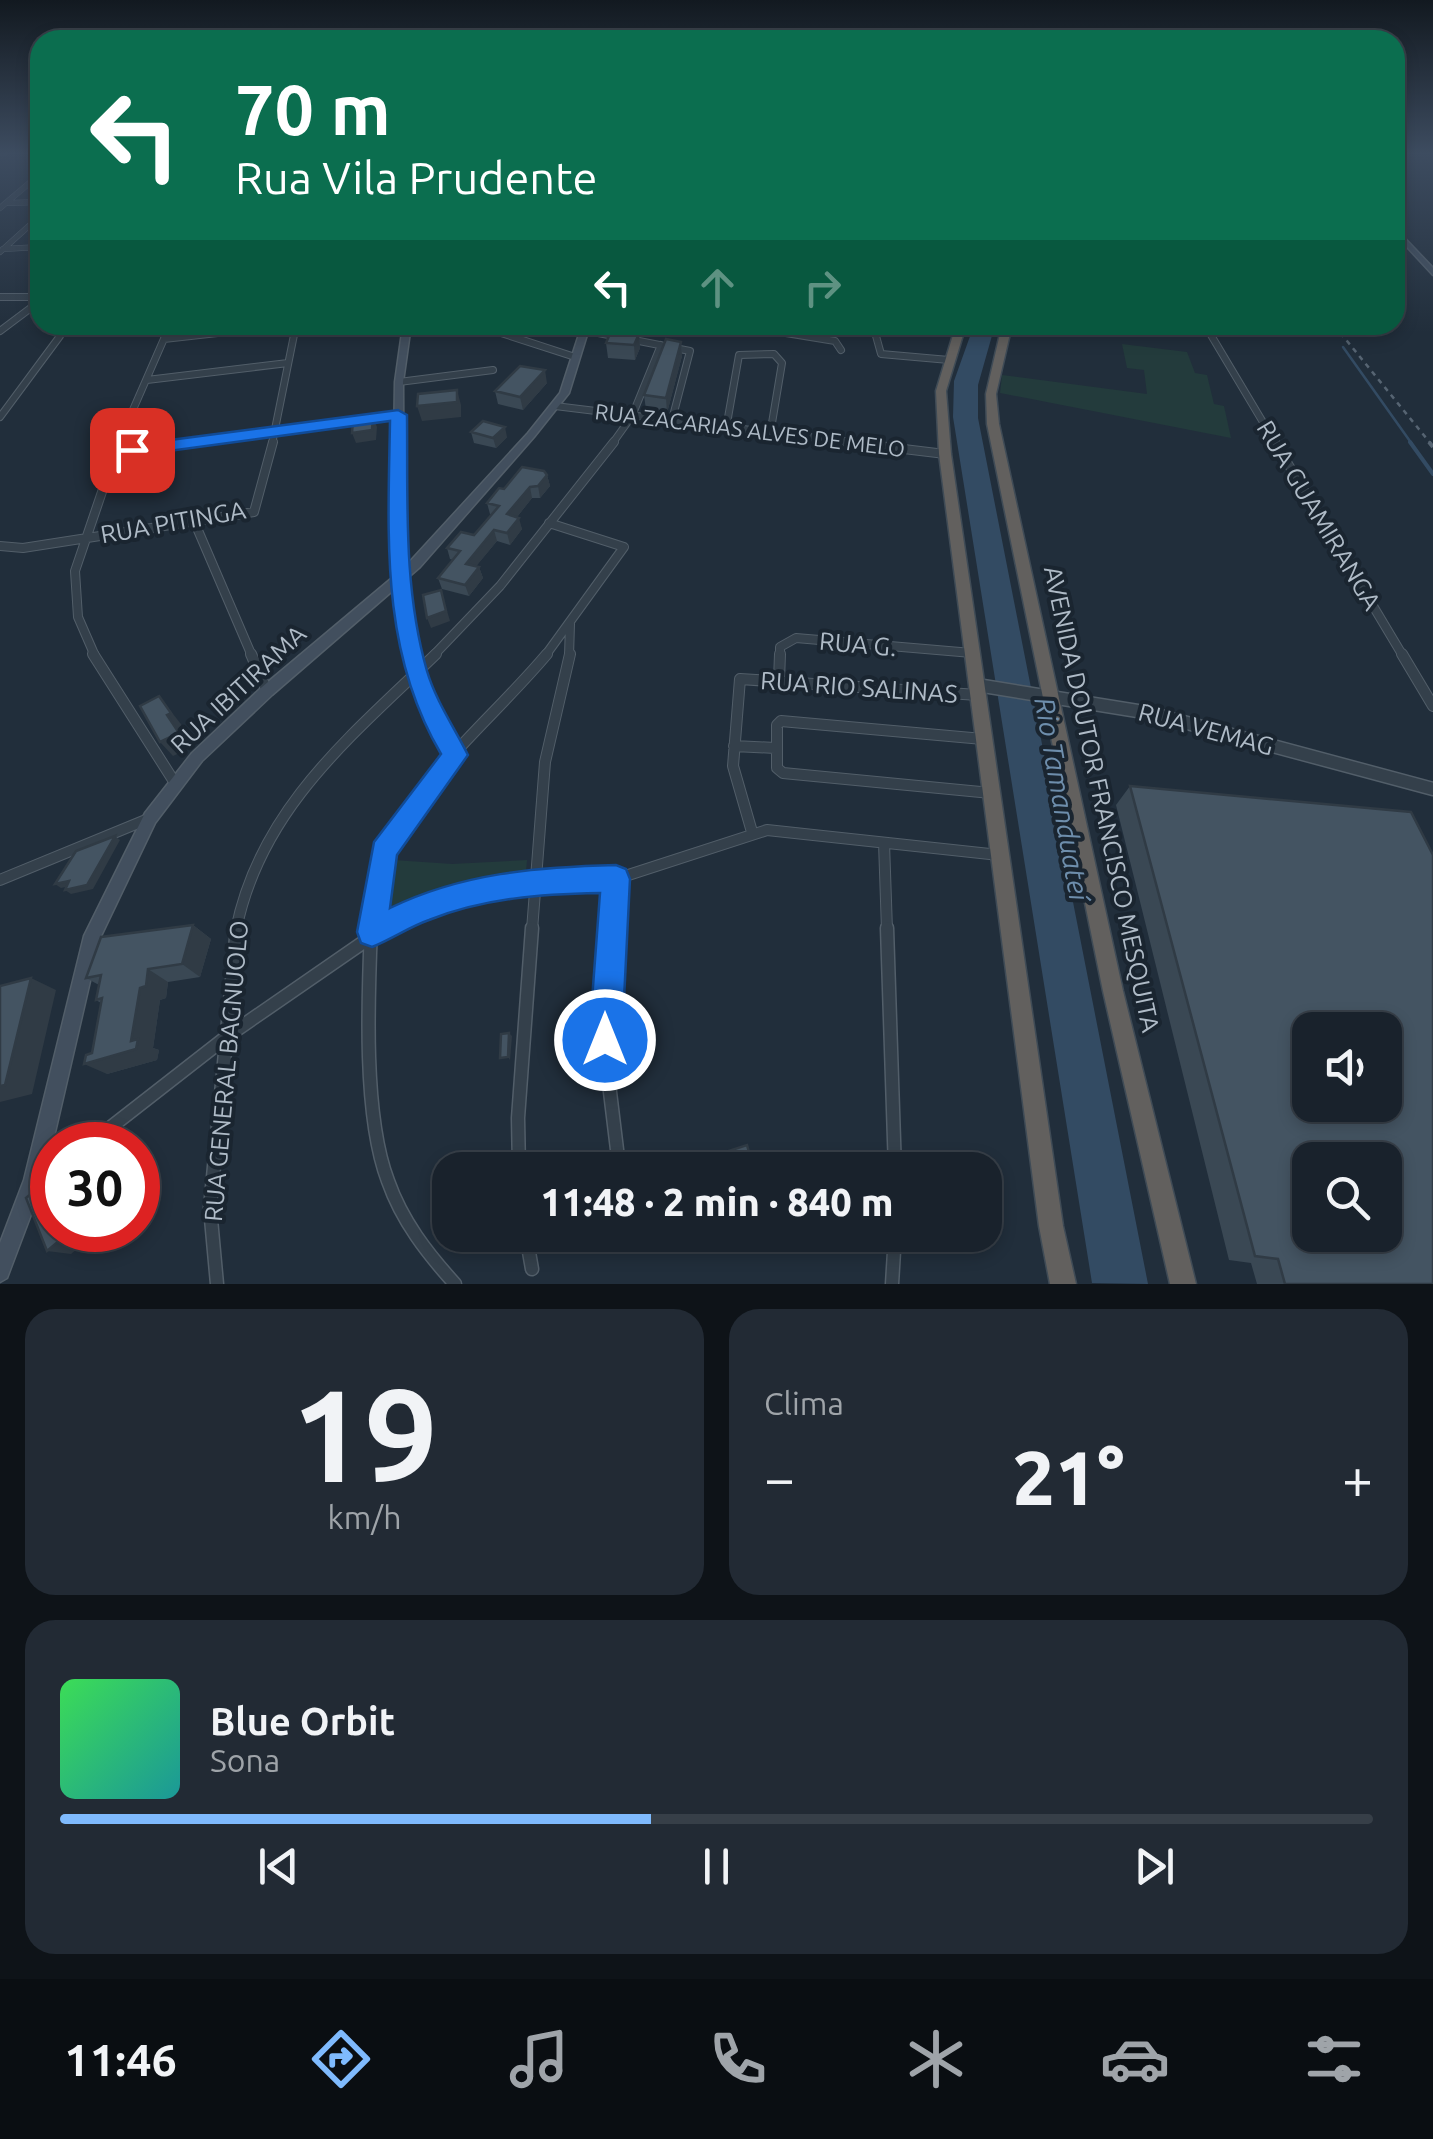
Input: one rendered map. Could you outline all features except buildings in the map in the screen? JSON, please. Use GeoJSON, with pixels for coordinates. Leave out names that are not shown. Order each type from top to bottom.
{"type":"FeatureCollection","features":[{"type":"Feature","properties":{"kind":"highway"},"geometry":{"type":"LineString","coordinates":[[957,335],[941,391],[945,454],[972,653],[982,689],[983,738],[1051,1226],[1064,1284]]}},
{"type":"Feature","properties":{"kind":"highway","name":"AVENIDA DOUTOR FRANCISCO MESQUITA"},"geometry":{"type":"LineString","coordinates":[[1005,335],[991,411],[1044,690],[1183,1284]]}},
{"type":"Feature","properties":{"kind":"main road"},"geometry":{"type":"LineString","coordinates":[[1405,241],[1433,273]]}},
{"type":"Feature","properties":{"kind":"main road"},"geometry":{"type":"LineString","coordinates":[[398,581],[399,382],[406,335]]}},
{"type":"Feature","properties":{"kind":"main road","name":"RUA IBITIRAMA"},"geometry":{"type":"LineString","coordinates":[[48,1122],[92,936],[150,818],[175,783],[267,691],[398,581],[556,406],[568,384],[582,335]]}},
{"type":"Feature","properties":{"kind":"main road","name":"RUA IBITIRAMA"},"geometry":{"type":"LineString","coordinates":[[0,1271],[30,1191]]}},
{"type":"Feature","properties":{"kind":"street"},"geometry":{"type":"LineString","coordinates":[[1,250],[30,225]]}},
{"type":"Feature","properties":{"kind":"street"},"geometry":{"type":"LineString","coordinates":[[1,250],[30,248]]}},
{"type":"Feature","properties":{"kind":"street"},"geometry":{"type":"LineString","coordinates":[[0,297],[30,298]]}},
{"type":"Feature","properties":{"kind":"street"},"geometry":{"type":"LineString","coordinates":[[0,331],[30,307]]}},
{"type":"Feature","properties":{"kind":"street"},"geometry":{"type":"LineString","coordinates":[[166,335],[82,538],[74,570],[78,615],[99,661],[175,783]]}},
{"type":"Feature","properties":{"kind":"street"},"geometry":{"type":"LineString","coordinates":[[164,339],[199,335]]}},
{"type":"Feature","properties":{"kind":"street","name":"RUA PITINGA"},"geometry":{"type":"LineString","coordinates":[[0,546],[23,548],[257,509],[294,335]]}},
{"type":"Feature","properties":{"kind":"street"},"geometry":{"type":"LineString","coordinates":[[510,335],[575,357]]}},
{"type":"Feature","properties":{"kind":"street"},"geometry":{"type":"LineString","coordinates":[[620,335],[690,353],[673,416]]}},
{"type":"Feature","properties":{"kind":"street"},"geometry":{"type":"LineString","coordinates":[[802,335],[835,340],[841,350]]}},
{"type":"Feature","properties":{"kind":"street"},"geometry":{"type":"LineString","coordinates":[[876,335],[881,354],[949,360]]}},
{"type":"Feature","properties":{"kind":"street","name":"RUA GUAMIRANGA"},"geometry":{"type":"LineString","coordinates":[[1211,335],[1433,706]]}},
{"type":"Feature","properties":{"kind":"street"},"geometry":{"type":"LineString","coordinates":[[0,417],[60,336]]}},
{"type":"Feature","properties":{"kind":"street","name":"RUA GENERAL BAGNUOLO"},"geometry":{"type":"LineString","coordinates":[[217,1284],[211,1217],[236,933],[247,886],[261,852],[282,815],[314,775],[485,602],[549,523],[632,416],[661,344]]}},
{"type":"Feature","properties":{"kind":"street"},"geometry":{"type":"LineString","coordinates":[[726,429],[740,355],[767,352],[780,359],[772,423]]}},
{"type":"Feature","properties":{"kind":"street"},"geometry":{"type":"LineString","coordinates":[[147,380],[288,363]]}},
{"type":"Feature","properties":{"kind":"street"},"geometry":{"type":"LineString","coordinates":[[399,382],[493,370]]}},
{"type":"Feature","properties":{"kind":"street"},"geometry":{"type":"LineString","coordinates":[[0,407],[12,402]]}},
{"type":"Feature","properties":{"kind":"street","name":"RUA ZACARIAS ALVES DE MELO"},"geometry":{"type":"LineString","coordinates":[[556,406],[945,454]]}},
{"type":"Feature","properties":{"kind":"street"},"geometry":{"type":"LineString","coordinates":[[118,452],[398,415]]}},
{"type":"Feature","properties":{"kind":"street"},"geometry":{"type":"LineString","coordinates":[[194,522],[267,691]]}},
{"type":"Feature","properties":{"kind":"street"},"geometry":{"type":"LineString","coordinates":[[455,1284],[408,1226],[382,1169],[376,1137],[372,932],[384,851],[455,755],[570,624],[624,546],[549,523]]}},
{"type":"Feature","properties":{"kind":"street"},"geometry":{"type":"LineString","coordinates":[[398,581],[416,672],[436,723],[455,755]]}},
{"type":"Feature","properties":{"kind":"street"},"geometry":{"type":"LineString","coordinates":[[519,1152],[545,762],[571,648],[570,624]]}},
{"type":"Feature","properties":{"kind":"street","name":"RUA G."},"geometry":{"type":"LineString","coordinates":[[779,680],[780,647],[790,639],[972,653]]}},
{"type":"Feature","properties":{"kind":"street","name":"RUA RIO SALINAS"},"geometry":{"type":"LineString","coordinates":[[734,746],[739,680],[982,689]]}},
{"type":"Feature","properties":{"kind":"street","name":"RUA VEMAG"},"geometry":{"type":"LineString","coordinates":[[982,689],[1044,690],[1433,789]]}},
{"type":"Feature","properties":{"kind":"street"},"geometry":{"type":"LineString","coordinates":[[983,738],[784,720],[777,723],[777,768],[783,773],[991,793]]}},
{"type":"Feature","properties":{"kind":"street"},"geometry":{"type":"LineString","coordinates":[[752,832],[734,776],[734,746],[776,748]]}},
{"type":"Feature","properties":{"kind":"street"},"geometry":{"type":"LineString","coordinates":[[0,880],[150,818]]}},
{"type":"Feature","properties":{"kind":"street"},"geometry":{"type":"LineString","coordinates":[[117,1122],[229,1034],[372,932],[454,897],[540,880],[616,879],[752,832],[999,855]]}},
{"type":"Feature","properties":{"kind":"street"},"geometry":{"type":"LineString","coordinates":[[884,843],[894,1152]]}},
{"type":"Feature","properties":{"kind":"street"},"geometry":{"type":"LineString","coordinates":[[616,879],[604,1005],[606,1075],[616,1152]]}},
{"type":"Feature","properties":{"kind":"street"},"geometry":{"type":"LineString","coordinates":[[529,1252],[532,1269]]}},
{"type":"Feature","properties":{"kind":"street"},"geometry":{"type":"LineString","coordinates":[[892,1284],[894,1252]]}},
{"type":"Feature","properties":{"kind":"green space"},"geometry":{"type":"Polygon","coordinates":[[[1122,344],[1187,352],[1195,373],[1207,375],[1214,404],[1224,406],[1231,438],[1000,393],[1002,375],[1147,394],[1144,370],[1127,368],[1122,344]]]}},
{"type":"Feature","properties":{"kind":"green space"},"geometry":{"type":"Polygon","coordinates":[[[393,860],[452,864],[527,860],[526,871],[442,889],[389,911],[386,895],[393,860]]]}},
{"type":"Feature","properties":{"kind":"water","name":"Rio Tamanduateí"},"geometry":{"type":"Polygon","coordinates":[[[970,335],[992,335],[978,385],[978,418],[1148,1284],[1092,1283],[953,417],[954,381],[970,335]]]}},
{"type":"Feature","properties":{"kind":"waterway"},"geometry":{"type":"LineString","coordinates":[[1343,347],[1412,444]]}},
{"type":"Feature","properties":{"kind":"waterway"},"geometry":{"type":"LineString","coordinates":[[1410,442],[1433,474]]}},
{"type":"Feature","properties":{"kind":"railway"},"geometry":{"type":"LineString","coordinates":[[1342,335],[1431,444]]}},
{"type":"Feature","properties":{"kind":"railway"},"geometry":{"type":"LineString","coordinates":[[1429,442],[1433,447]]}},
{"type":"Feature","properties":{"kind":"route"},"geometry":{"type":"LineString","coordinates":[[132,450],[398,415],[398,581],[426,703],[455,755],[391,836],[378,869],[372,932],[423,907],[480,890],[540,880],[616,879],[604,1005],[605,1040]]}}]}
